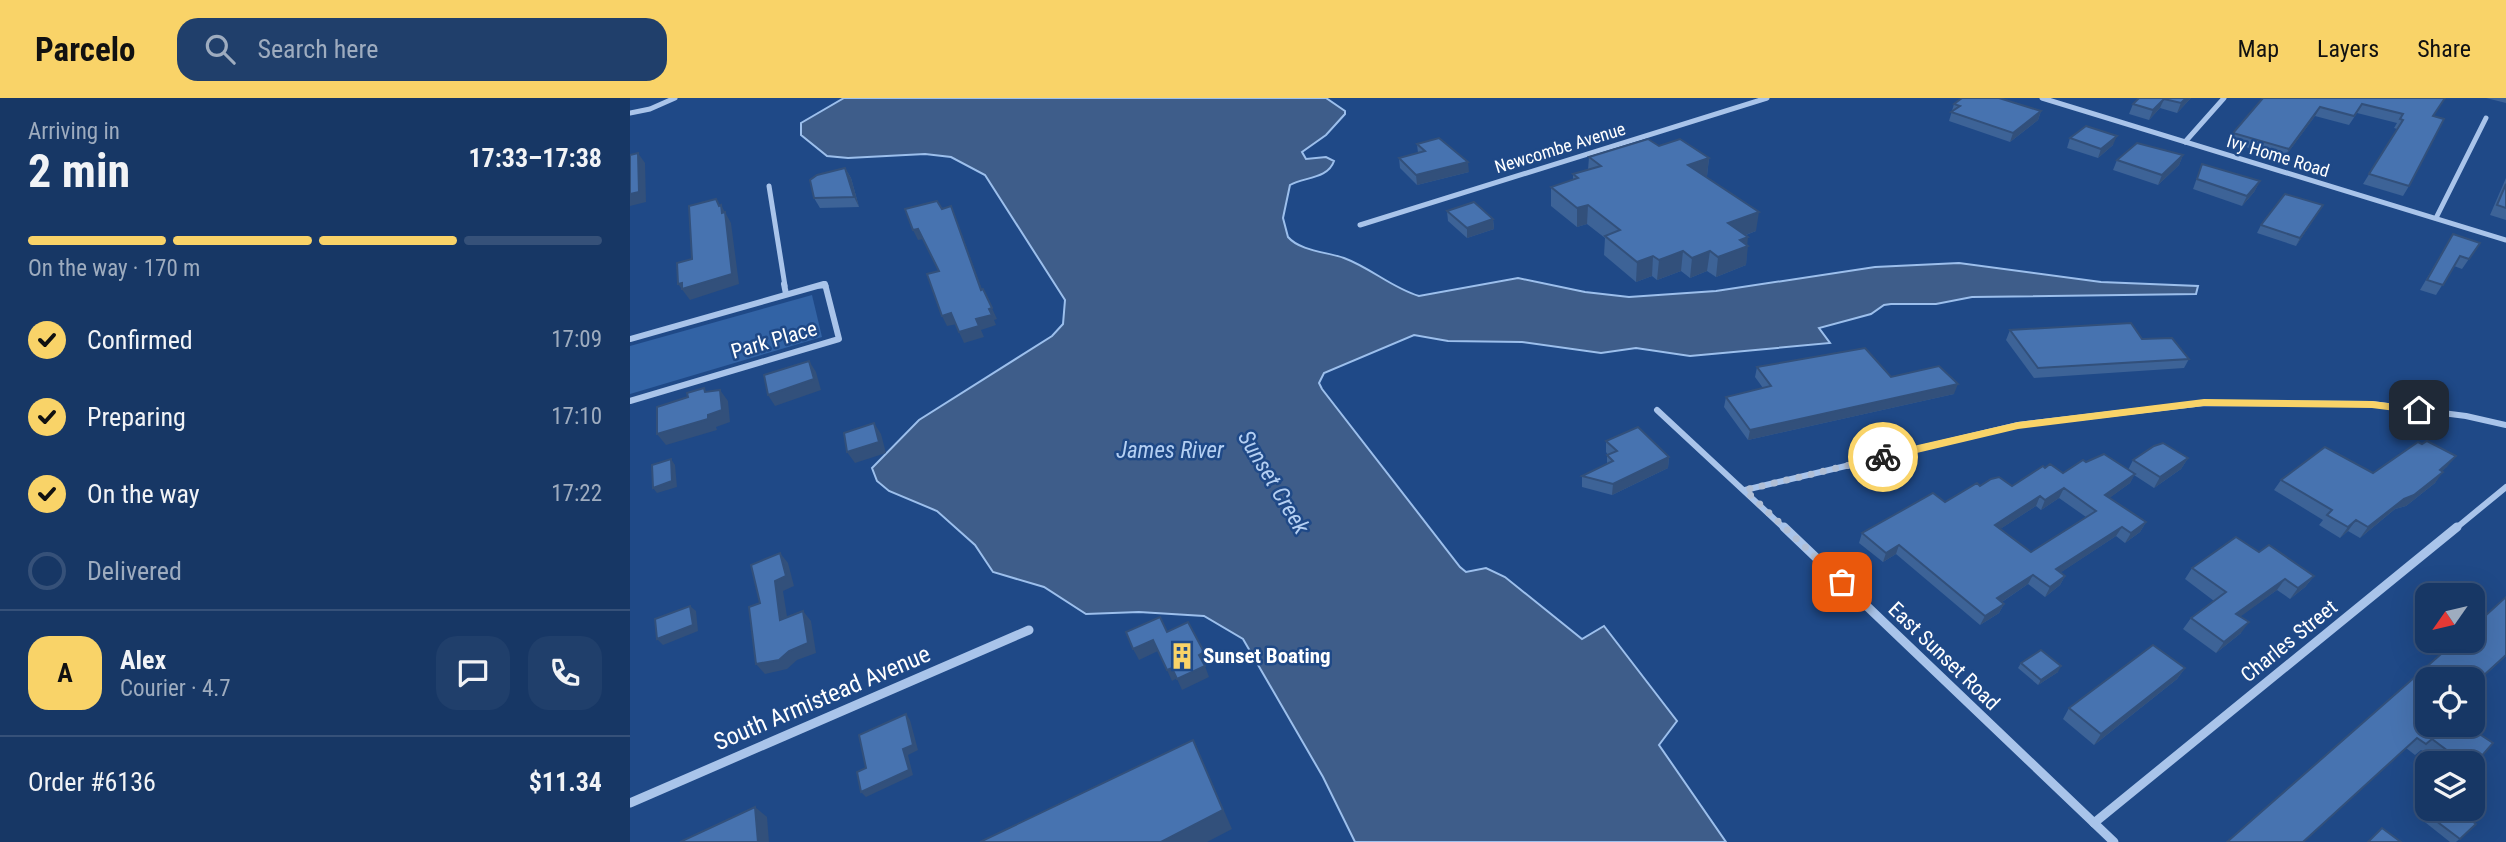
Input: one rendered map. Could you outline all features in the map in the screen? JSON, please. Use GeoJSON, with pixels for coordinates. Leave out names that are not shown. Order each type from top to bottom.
{"type":"FeatureCollection","features":[{"type":"Feature","properties":{"kind":"street"},"geometry":{"type":"LineString","coordinates":[[630,113],[650,109],[675,98]]}},
{"type":"Feature","properties":{"kind":"street","name":"Newcombe Avenue"},"geometry":{"type":"LineString","coordinates":[[1360,225],[1767,98]]}},
{"type":"Feature","properties":{"kind":"street","name":"Ivy Home Road"},"geometry":{"type":"LineString","coordinates":[[2042,98],[2506,240]]}},
{"type":"Feature","properties":{"kind":"street"},"geometry":{"type":"LineString","coordinates":[[2185,142],[2224,98]]}},
{"type":"Feature","properties":{"kind":"street"},"geometry":{"type":"LineString","coordinates":[[2436,218],[2486,118]]}},
{"type":"Feature","properties":{"kind":"street"},"geometry":{"type":"LineString","coordinates":[[769,186],[786,294]]}},
{"type":"Feature","properties":{"kind":"street","name":"Park Place"},"geometry":{"type":"LineString","coordinates":[[630,339],[825,284],[839,339],[630,401]]}},
{"type":"Feature","properties":{"kind":"street"},"geometry":{"type":"LineString","coordinates":[[1745,490],[2018,425],[2204,403],[2372,404],[2466,416],[2506,425]]}},
{"type":"Feature","properties":{"kind":"street","name":"East Sunset Road"},"geometry":{"type":"LineString","coordinates":[[1657,410],[1745,490],[2114,842]]}},
{"type":"Feature","properties":{"kind":"street","name":"Charles Street"},"geometry":{"type":"LineString","coordinates":[[2094,823],[2506,487]]}},
{"type":"Feature","properties":{"kind":"street","name":"South Armistead Avenue"},"geometry":{"type":"LineString","coordinates":[[630,803],[1029,629]]}},
{"type":"Feature","properties":{"kind":"shaded area"},"geometry":{"type":"Polygon","coordinates":[[[812,295],[822,337],[630,394],[630,346],[812,295]]]}},
{"type":"Feature","properties":{"kind":"water","name":"James River"},"geometry":{"type":"Polygon","coordinates":[[[844,98],[1326,98],[1345,111],[1345,114],[1326,135],[1302,152],[1306,159],[1326,157],[1334,161],[1327,171],[1290,185],[1283,218],[1288,237],[1299,245],[1354,262],[1419,296],[1518,278],[1585,292],[1629,297],[1716,291],[1875,267],[1959,263],[2101,282],[2198,286],[2196,294],[1972,297],[1936,304],[1891,304],[1884,305],[1871,314],[1819,328],[1830,343],[1690,356],[1636,348],[1601,353],[1522,342],[1448,341],[1414,335],[1324,373],[1319,383],[1322,389],[1460,567],[1466,572],[1486,568],[1505,577],[1582,639],[1604,626],[1677,721],[1659,745],[1726,842],[1355,842],[1323,777],[1243,639],[1204,616],[1139,612],[1086,614],[1044,587],[993,572],[975,545],[937,511],[889,491],[877,481],[872,468],[919,420],[1052,336],[1063,324],[1065,300],[985,175],[951,157],[925,154],[848,158],[827,156],[801,135],[801,123],[844,98]]]}},
{"type":"Feature","properties":{"kind":"building"},"geometry":{"type":"Polygon","coordinates":[[[1962,98],[1999,98],[2041,111],[2013,133],[1951,112],[1960,106],[1954,104],[1962,98]]]}},
{"type":"Feature","properties":{"kind":"building"},"geometry":{"type":"Polygon","coordinates":[[[2139,98],[2186,98],[2181,103],[2164,99],[2153,110],[2133,104],[2139,98]]]}},
{"type":"Feature","properties":{"kind":"building"},"geometry":{"type":"Polygon","coordinates":[[[2263,98],[2445,98],[2433,116],[2444,119],[2409,186],[2369,174],[2403,120],[2400,119],[2403,114],[2362,104],[2354,116],[2320,107],[2289,149],[2233,133],[2263,98]]]}},
{"type":"Feature","properties":{"kind":"building"},"geometry":{"type":"Polygon","coordinates":[[[2086,126],[2117,136],[2101,149],[2070,138],[2086,126]]]}},
{"type":"Feature","properties":{"kind":"building"},"geometry":{"type":"Polygon","coordinates":[[[1439,138],[1468,162],[1416,175],[1399,158],[1425,151],[1417,144],[1439,138]]]}},
{"type":"Feature","properties":{"kind":"building"},"geometry":{"type":"Polygon","coordinates":[[[1648,139],[1659,146],[1680,139],[1709,158],[1688,165],[1759,212],[1728,223],[1748,237],[1740,240],[1748,246],[1718,257],[1710,251],[1692,258],[1683,251],[1659,260],[1653,256],[1637,262],[1605,236],[1620,230],[1588,205],[1577,208],[1551,187],[1578,178],[1573,174],[1601,166],[1589,157],[1648,139]]]}},
{"type":"Feature","properties":{"kind":"building"},"geometry":{"type":"Polygon","coordinates":[[[2137,143],[2183,155],[2162,175],[2117,160],[2137,143]]]}},
{"type":"Feature","properties":{"kind":"building"},"geometry":{"type":"Polygon","coordinates":[[[638,153],[639,192],[630,194],[630,155],[638,153]]]}},
{"type":"Feature","properties":{"kind":"building"},"geometry":{"type":"Polygon","coordinates":[[[2202,164],[2260,181],[2247,196],[2197,179],[2202,164]]]}},
{"type":"Feature","properties":{"kind":"building"},"geometry":{"type":"Polygon","coordinates":[[[845,168],[854,197],[814,198],[810,180],[817,175],[845,168]]]}},
{"type":"Feature","properties":{"kind":"building"},"geometry":{"type":"Polygon","coordinates":[[[2506,184],[2506,208],[2497,205],[2506,184]]]}},
{"type":"Feature","properties":{"kind":"building"},"geometry":{"type":"Polygon","coordinates":[[[2285,194],[2323,205],[2300,238],[2261,225],[2285,194]]]}},
{"type":"Feature","properties":{"kind":"building"},"geometry":{"type":"Polygon","coordinates":[[[716,199],[719,206],[721,205],[722,213],[725,212],[732,274],[682,289],[682,283],[678,284],[677,263],[692,259],[689,206],[716,199]]]}},
{"type":"Feature","properties":{"kind":"building"},"geometry":{"type":"Polygon","coordinates":[[[937,201],[942,209],[951,206],[981,290],[983,289],[992,308],[989,309],[992,315],[976,319],[979,326],[959,332],[951,313],[942,316],[927,274],[939,271],[918,229],[913,230],[905,209],[937,201]]]}},
{"type":"Feature","properties":{"kind":"building"},"geometry":{"type":"Polygon","coordinates":[[[1474,202],[1493,219],[1467,228],[1447,211],[1474,202]]]}},
{"type":"Feature","properties":{"kind":"building"},"geometry":{"type":"Polygon","coordinates":[[[2453,234],[2480,243],[2469,259],[2460,256],[2443,285],[2427,280],[2453,234]]]}},
{"type":"Feature","properties":{"kind":"building"},"geometry":{"type":"Polygon","coordinates":[[[2131,323],[2142,339],[2172,338],[2189,359],[2038,368],[2010,330],[2131,323]]]}},
{"type":"Feature","properties":{"kind":"building"},"geometry":{"type":"Polygon","coordinates":[[[1865,348],[1891,377],[1939,366],[1958,384],[1750,430],[1726,397],[1771,386],[1757,367],[1865,348]]]}},
{"type":"Feature","properties":{"kind":"building"},"geometry":{"type":"Polygon","coordinates":[[[809,361],[814,379],[768,395],[764,375],[809,361]]]}},
{"type":"Feature","properties":{"kind":"building"},"geometry":{"type":"Polygon","coordinates":[[[704,388],[705,392],[720,390],[722,410],[708,415],[708,419],[657,434],[657,407],[688,397],[687,393],[704,388]]]}},
{"type":"Feature","properties":{"kind":"building"},"geometry":{"type":"Polygon","coordinates":[[[874,423],[879,442],[847,452],[844,433],[874,423]]]}},
{"type":"Feature","properties":{"kind":"building"},"geometry":{"type":"Polygon","coordinates":[[[1638,427],[1669,457],[1613,484],[1582,476],[1613,461],[1607,455],[1617,451],[1606,441],[1638,427]]]}},
{"type":"Feature","properties":{"kind":"building"},"geometry":{"type":"Polygon","coordinates":[[[2427,441],[2456,456],[2440,470],[2443,472],[2368,527],[2356,520],[2348,527],[2327,515],[2332,510],[2281,480],[2325,447],[2373,473],[2418,442],[2422,444],[2427,441]]]}},
{"type":"Feature","properties":{"kind":"building"},"geometry":{"type":"Polygon","coordinates":[[[2163,443],[2188,458],[2160,477],[2133,460],[2154,446],[2163,443]]]}},
{"type":"Feature","properties":{"kind":"building"},"geometry":{"type":"Polygon","coordinates":[[[2104,454],[2135,474],[2105,495],[2146,522],[2131,533],[2122,527],[2056,569],[2065,576],[2050,587],[2033,575],[1997,598],[2004,604],[1985,616],[1899,545],[1886,553],[1862,533],[1933,493],[1945,502],[1977,483],[1980,486],[1991,479],[1999,477],[2012,486],[2043,466],[2045,468],[2050,464],[2063,473],[2083,460],[2086,462],[2104,454]],[[2064,488],[2045,500],[2040,496],[1995,525],[2031,552],[2096,511],[2064,488]]]}},
{"type":"Feature","properties":{"kind":"building"},"geometry":{"type":"Polygon","coordinates":[[[671,459],[672,481],[653,488],[652,465],[671,459]]]}},
{"type":"Feature","properties":{"kind":"building"},"geometry":{"type":"Polygon","coordinates":[[[2236,537],[2259,552],[2269,545],[2314,576],[2298,588],[2285,579],[2236,614],[2249,622],[2224,642],[2191,618],[2226,592],[2192,568],[2236,537]]]}},
{"type":"Feature","properties":{"kind":"building"},"geometry":{"type":"Polygon","coordinates":[[[780,553],[786,576],[775,581],[780,620],[803,611],[808,643],[789,651],[779,660],[756,664],[749,607],[760,603],[751,565],[780,553]]]}},
{"type":"Feature","properties":{"kind":"building"},"geometry":{"type":"Polygon","coordinates":[[[2506,597],[2506,655],[2485,674],[2485,667],[2426,667],[2442,653],[2485,653],[2485,616],[2506,597]]]}},
{"type":"Feature","properties":{"kind":"building"},"geometry":{"type":"Polygon","coordinates":[[[690,606],[693,625],[657,639],[655,619],[690,606]]]}},
{"type":"Feature","properties":{"kind":"building","name":"Sunset Boating"},"geometry":{"type":"Polygon","coordinates":[[[1160,617],[1167,632],[1188,622],[1204,652],[1199,655],[1205,666],[1177,679],[1172,668],[1167,670],[1153,640],[1133,649],[1126,632],[1160,617]]]}},
{"type":"Feature","properties":{"kind":"building"},"geometry":{"type":"Polygon","coordinates":[[[2153,645],[2185,668],[2101,734],[2069,708],[2153,645]]]}},
{"type":"Feature","properties":{"kind":"building"},"geometry":{"type":"Polygon","coordinates":[[[2041,650],[2061,666],[2041,680],[2021,663],[2041,650]]]}},
{"type":"Feature","properties":{"kind":"building"},"geometry":{"type":"Polygon","coordinates":[[[2415,677],[2415,737],[2484,737],[2493,743],[2485,752],[2448,751],[2432,739],[2426,744],[2417,738],[2303,842],[2227,842],[2415,677]]]}},
{"type":"Feature","properties":{"kind":"building"},"geometry":{"type":"Polygon","coordinates":[[[906,714],[913,745],[903,749],[909,770],[861,792],[857,772],[866,768],[859,735],[906,714]]]}},
{"type":"Feature","properties":{"kind":"building"},"geometry":{"type":"Polygon","coordinates":[[[1193,740],[1223,810],[1161,842],[980,842],[1193,740]]]}},
{"type":"Feature","properties":{"kind":"building"},"geometry":{"type":"Polygon","coordinates":[[[755,807],[758,842],[680,842],[755,807]]]}},
{"type":"Feature","properties":{"kind":"building"},"geometry":{"type":"Polygon","coordinates":[[[2436,821],[2472,821],[2476,824],[2460,839],[2436,821]]]}},
{"type":"Feature","properties":{"kind":"building"},"geometry":{"type":"Polygon","coordinates":[[[2382,828],[2401,842],[2368,842],[2382,828]]]}},
{"type":"Feature","properties":{"kind":"way so far"},"geometry":{"type":"LineString","coordinates":[[1842,582],[1745,490],[1883,457]]}},
{"type":"Feature","properties":{"kind":"place","name":"Sunset Boating"},"geometry":{"type":"Point","coordinates":[1182,656]}},
{"type":"Feature","properties":{"kind":"route"},"geometry":{"type":"LineString","coordinates":[[1883,457],[2018,425],[2204,403],[2372,404],[2419,410]]}},
{"type":"Feature","properties":{"kind":"water label","name":"Sunset Creek"},"geometry":{"type":"Point","coordinates":[1274,482]}}]}
